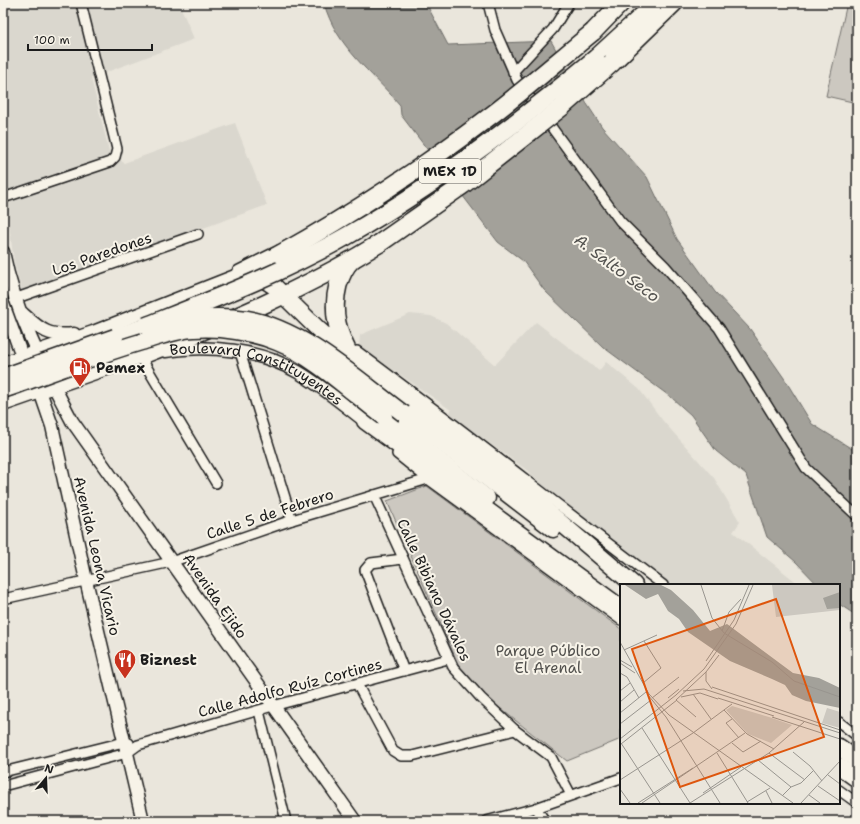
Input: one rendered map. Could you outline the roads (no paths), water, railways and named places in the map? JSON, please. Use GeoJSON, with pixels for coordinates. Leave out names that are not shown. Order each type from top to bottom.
{"type":"FeatureCollection","features":[{"type":"Feature","properties":{"kind":"highway"},"geometry":{"type":"LineString","coordinates":[[240,274],[297,245],[413,172],[493,114],[593,32],[622,3]]}},
{"type":"Feature","properties":{"kind":"highway","name":"MEX 1D"},"geometry":{"type":"LineString","coordinates":[[140,356],[224,323],[284,295],[352,260],[380,243],[463,185],[562,107],[656,3]]}},
{"type":"Feature","properties":{"kind":"highway","name":"MEX 1D"},"geometry":{"type":"LineString","coordinates":[[146,326],[258,280],[345,238],[428,187],[515,126],[604,61],[674,3]]}},
{"type":"Feature","properties":{"kind":"highway"},"geometry":{"type":"LineString","coordinates":[[297,245],[292,259],[294,269],[298,275],[316,279]]}},
{"type":"Feature","properties":{"kind":"highway"},"geometry":{"type":"LineString","coordinates":[[352,260],[346,267],[340,279],[335,306],[339,332],[355,355]]}},
{"type":"Feature","properties":{"kind":"highway"},"geometry":{"type":"LineString","coordinates":[[240,274],[251,274],[262,278],[284,295],[318,329],[355,355],[500,472],[633,584]]}},
{"type":"Feature","properties":{"kind":"highway"},"geometry":{"type":"LineString","coordinates":[[3,377],[146,326],[174,320],[219,316],[247,319],[269,325],[296,336],[309,344],[513,496],[622,584]]}},
{"type":"Feature","properties":{"kind":"highway"},"geometry":{"type":"LineString","coordinates":[[4,400],[126,346],[173,332],[192,329],[225,330],[255,335],[278,342],[300,353],[384,417],[468,483],[616,604]]}},
{"type":"Feature","properties":{"kind":"highway"},"geometry":{"type":"LineString","coordinates":[[365,421],[616,604]]}},
{"type":"Feature","properties":{"kind":"highway"},"geometry":{"type":"LineString","coordinates":[[840,748],[857,760]]}},
{"type":"Feature","properties":{"kind":"highway"},"geometry":{"type":"LineString","coordinates":[[840,767],[857,779]]}},
{"type":"Feature","properties":{"kind":"street"},"geometry":{"type":"LineString","coordinates":[[3,198],[110,162],[116,157],[117,149],[80,3]]}},
{"type":"Feature","properties":{"kind":"street"},"geometry":{"type":"LineString","coordinates":[[488,3],[495,30],[517,80],[620,221],[665,266],[724,334],[806,468],[857,516]]}},
{"type":"Feature","properties":{"kind":"street"},"geometry":{"type":"LineString","coordinates":[[513,72],[553,29],[569,3]]}},
{"type":"Feature","properties":{"kind":"street","name":"Los Paredones"},"geometry":{"type":"LineString","coordinates":[[6,304],[198,234]]}},
{"type":"Feature","properties":{"kind":"street","name":"Avenida Leona Vicario"},"geometry":{"type":"LineString","coordinates":[[3,252],[6,304],[22,356],[40,391],[52,426],[86,580],[143,821]]}},
{"type":"Feature","properties":{"kind":"street"},"geometry":{"type":"LineString","coordinates":[[3,363],[97,330],[240,274]]}},
{"type":"Feature","properties":{"kind":"street","name":"Avenida Leona Vicario"},"geometry":{"type":"LineString","coordinates":[[6,304],[20,312],[35,351],[54,386]]}},
{"type":"Feature","properties":{"kind":"street"},"geometry":{"type":"LineString","coordinates":[[20,312],[44,332],[53,335],[97,330]]}},
{"type":"Feature","properties":{"kind":"street"},"geometry":{"type":"LineString","coordinates":[[97,330],[92,339],[92,352],[101,362],[115,366]]}},
{"type":"Feature","properties":{"kind":"street","name":"Boulevard Constituyentes"},"geometry":{"type":"LineString","coordinates":[[4,400],[40,391],[140,356],[171,350],[198,348],[240,352],[281,363],[299,373],[365,421]]}},
{"type":"Feature","properties":{"kind":"street"},"geometry":{"type":"LineString","coordinates":[[240,352],[292,520]]}},
{"type":"Feature","properties":{"kind":"street"},"geometry":{"type":"LineString","coordinates":[[355,355],[470,435],[561,508],[662,584]]}},
{"type":"Feature","properties":{"kind":"street"},"geometry":{"type":"LineString","coordinates":[[140,356],[216,483]]}},
{"type":"Feature","properties":{"kind":"street"},"geometry":{"type":"LineString","coordinates":[[3,369],[15,380],[14,393],[4,400]]}},
{"type":"Feature","properties":{"kind":"street","name":"Avenida Ejido"},"geometry":{"type":"LineString","coordinates":[[54,386],[72,421],[355,821]]}},
{"type":"Feature","properties":{"kind":"street"},"geometry":{"type":"LineString","coordinates":[[52,426],[72,421]]}},
{"type":"Feature","properties":{"kind":"street"},"geometry":{"type":"LineString","coordinates":[[365,421],[366,428],[428,479],[620,619]]}},
{"type":"Feature","properties":{"kind":"street","name":"Calle 5 de Febrero"},"geometry":{"type":"LineString","coordinates":[[3,599],[171,562],[292,520],[428,479]]}},
{"type":"Feature","properties":{"kind":"street","name":"Calle Bibiano Dávalos"},"geometry":{"type":"LineString","coordinates":[[374,495],[448,659],[466,684],[515,730],[551,757],[571,795]]}},
{"type":"Feature","properties":{"kind":"street"},"geometry":{"type":"LineString","coordinates":[[403,559],[371,564],[365,570],[404,671]]}},
{"type":"Feature","properties":{"kind":"street","name":"Calle Adolfo Ruíz Cortines"},"geometry":{"type":"LineString","coordinates":[[3,772],[138,745],[273,706],[448,659]]}},
{"type":"Feature","properties":{"kind":"street"},"geometry":{"type":"LineString","coordinates":[[357,684],[393,751],[401,756],[412,756],[515,730]]}},
{"type":"Feature","properties":{"kind":"street"},"geometry":{"type":"LineString","coordinates":[[259,710],[286,821]]}},
{"type":"Feature","properties":{"kind":"street"},"geometry":{"type":"LineString","coordinates":[[840,723],[857,736]]}},
{"type":"Feature","properties":{"kind":"street","name":"Calle Adolfo Ruíz Cortines"},"geometry":{"type":"LineString","coordinates":[[3,786],[126,748]]}},
{"type":"Feature","properties":{"kind":"street"},"geometry":{"type":"LineString","coordinates":[[486,821],[536,808],[620,778]]}},
{"type":"Feature","properties":{"kind":"street"},"geometry":{"type":"LineString","coordinates":[[840,791],[857,803]]}},
{"type":"Feature","properties":{"kind":"street"},"geometry":{"type":"LineString","coordinates":[[536,808],[545,821]]}},
{"type":"Feature","properties":{"kind":"water","name":"A. Salto Seco"},"geometry":{"type":"Polygon","coordinates":[[[324,3],[428,3],[429,9],[448,45],[551,41],[585,101],[602,127],[647,177],[677,239],[715,292],[750,329],[784,378],[812,424],[857,452],[857,616],[840,605],[840,584],[817,584],[796,562],[767,537],[746,475],[716,451],[691,415],[672,398],[603,347],[544,290],[523,261],[498,242],[401,115],[400,105],[346,46],[330,19],[324,3]]]}},
{"type":"Feature","properties":{"kind":"place","name":"Pemex"},"geometry":{"type":"Point","coordinates":[80,388]}},
{"type":"Feature","properties":{"kind":"place","name":"Biznest"},"geometry":{"type":"Point","coordinates":[125,680]}},
{"type":"Feature","properties":{"kind":"park label","name":"Parque Público El Arenal"},"geometry":{"type":"Point","coordinates":[548,660]}}]}
